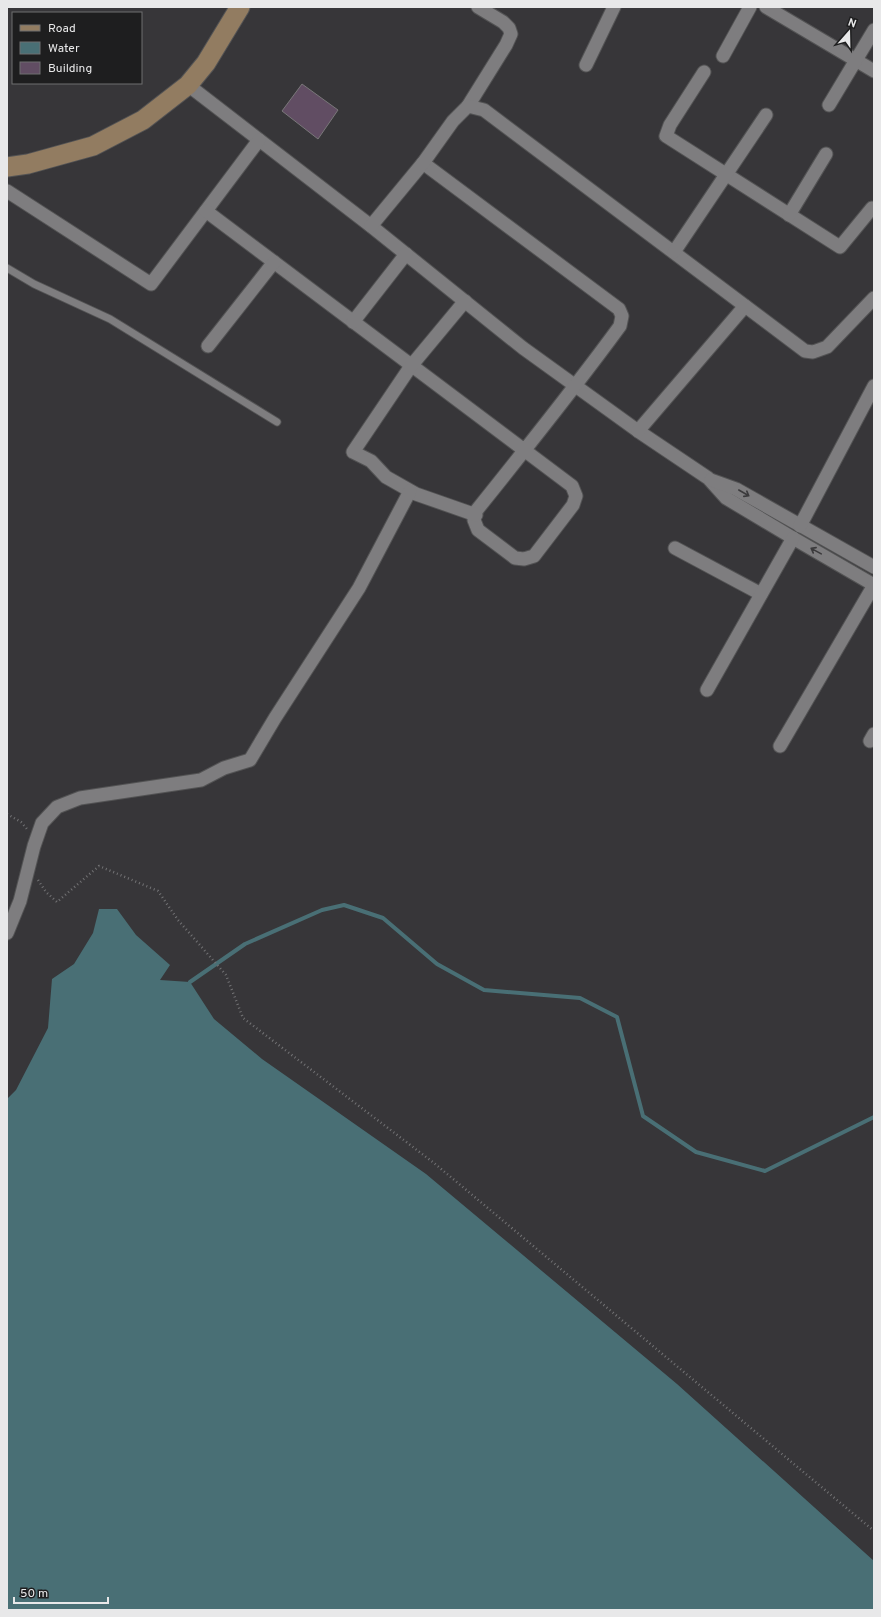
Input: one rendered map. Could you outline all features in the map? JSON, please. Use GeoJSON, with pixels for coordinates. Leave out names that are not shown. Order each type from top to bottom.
{"type":"FeatureCollection","features":[{"type":"Feature","properties":{"kind":"street"},"geometry":{"type":"LineString","coordinates":[[7,168],[28,164],[93,146],[143,120],[188,85],[206,63],[240,7]]}},
{"type":"Feature","properties":{"kind":"street"},"geometry":{"type":"LineString","coordinates":[[372,226],[423,163],[453,121],[468,106],[506,45],[511,34],[509,28],[503,22],[478,7]]}},
{"type":"Feature","properties":{"kind":"street"},"geometry":{"type":"LineString","coordinates":[[586,65],[614,7]]}},
{"type":"Feature","properties":{"kind":"street"},"geometry":{"type":"LineString","coordinates":[[723,56],[750,7]]}},
{"type":"Feature","properties":{"kind":"street"},"geometry":{"type":"LineString","coordinates":[[766,7],[874,71]]}},
{"type":"Feature","properties":{"kind":"street"},"geometry":{"type":"LineString","coordinates":[[829,105],[874,30]]}},
{"type":"Feature","properties":{"kind":"street"},"geometry":{"type":"LineString","coordinates":[[704,72],[670,126],[666,136],[840,247],[872,208]]}},
{"type":"Feature","properties":{"kind":"street"},"geometry":{"type":"LineString","coordinates":[[188,85],[372,226],[523,348],[638,431],[708,478],[736,489],[874,567]]}},
{"type":"Feature","properties":{"kind":"street"},"geometry":{"type":"LineString","coordinates":[[468,106],[484,110],[805,351],[813,352],[827,347],[874,298]]}},
{"type":"Feature","properties":{"kind":"street"},"geometry":{"type":"LineString","coordinates":[[674,252],[766,115]]}},
{"type":"Feature","properties":{"kind":"street"},"geometry":{"type":"LineString","coordinates":[[7,191],[150,284],[260,140]]}},
{"type":"Feature","properties":{"kind":"street"},"geometry":{"type":"LineString","coordinates":[[789,214],[826,154]]}},
{"type":"Feature","properties":{"kind":"street"},"geometry":{"type":"LineString","coordinates":[[206,211],[524,451],[572,486],[576,496],[573,505],[534,556],[524,559],[515,558],[478,530],[474,520],[476,511],[524,451],[576,386],[620,326],[622,316],[619,309],[423,163]]}},
{"type":"Feature","properties":{"kind":"street"},"geometry":{"type":"LineString","coordinates":[[353,322],[406,254]]}},
{"type":"Feature","properties":{"kind":"street"},"geometry":{"type":"LineString","coordinates":[[208,346],[274,262]]}},
{"type":"Feature","properties":{"kind":"street"},"geometry":{"type":"LineString","coordinates":[[465,301],[411,366],[353,452],[371,461],[386,477],[410,491],[453,508],[476,515]]}},
{"type":"Feature","properties":{"kind":"street"},"geometry":{"type":"LineString","coordinates":[[638,431],[745,306]]}},
{"type":"Feature","properties":{"kind":"street"},"geometry":{"type":"LineString","coordinates":[[800,526],[874,386]]}},
{"type":"Feature","properties":{"kind":"street"},"geometry":{"type":"LineString","coordinates":[[708,478],[726,498],[874,585],[780,746]]}},
{"type":"Feature","properties":{"kind":"street"},"geometry":{"type":"LineString","coordinates":[[7,933],[20,900],[34,846],[42,824],[57,807],[80,798],[201,780],[224,768],[250,760],[275,718],[359,588],[410,491]]}},
{"type":"Feature","properties":{"kind":"street"},"geometry":{"type":"LineString","coordinates":[[707,690],[792,538]]}},
{"type":"Feature","properties":{"kind":"street"},"geometry":{"type":"LineString","coordinates":[[674,548],[761,594]]}},
{"type":"Feature","properties":{"kind":"street"},"geometry":{"type":"LineString","coordinates":[[833,561],[840,549]]}},
{"type":"Feature","properties":{"kind":"lane"},"geometry":{"type":"LineString","coordinates":[[7,268],[34,284],[110,319],[277,422]]}},
{"type":"Feature","properties":{"kind":"path"},"geometry":{"type":"LineString","coordinates":[[7,814],[21,822],[26,828],[34,846]]}},
{"type":"Feature","properties":{"kind":"path"},"geometry":{"type":"LineString","coordinates":[[37,873],[38,880],[46,892],[57,902],[99,866],[158,891],[182,925],[226,975],[244,1018],[434,1163],[874,1531]]}},
{"type":"Feature","properties":{"kind":"water"},"geometry":{"type":"Polygon","coordinates":[[[99,909],[117,909],[136,935],[170,965],[160,980],[190,982],[214,1019],[262,1059],[426,1174],[677,1384],[874,1561],[874,1610],[7,1610],[7,1099],[16,1090],[48,1028],[52,979],[74,964],[93,933],[99,909]]]}},
{"type":"Feature","properties":{"kind":"building"},"geometry":{"type":"Polygon","coordinates":[[[302,84],[338,110],[318,139],[282,111],[302,84]]]}},
{"type":"Feature","properties":{"kind":"waterway"},"geometry":{"type":"LineString","coordinates":[[190,982],[245,944],[322,910],[344,905],[383,918],[437,964],[484,990],[580,998],[617,1017],[643,1116],[696,1152],[765,1171],[874,1117]]}}]}
